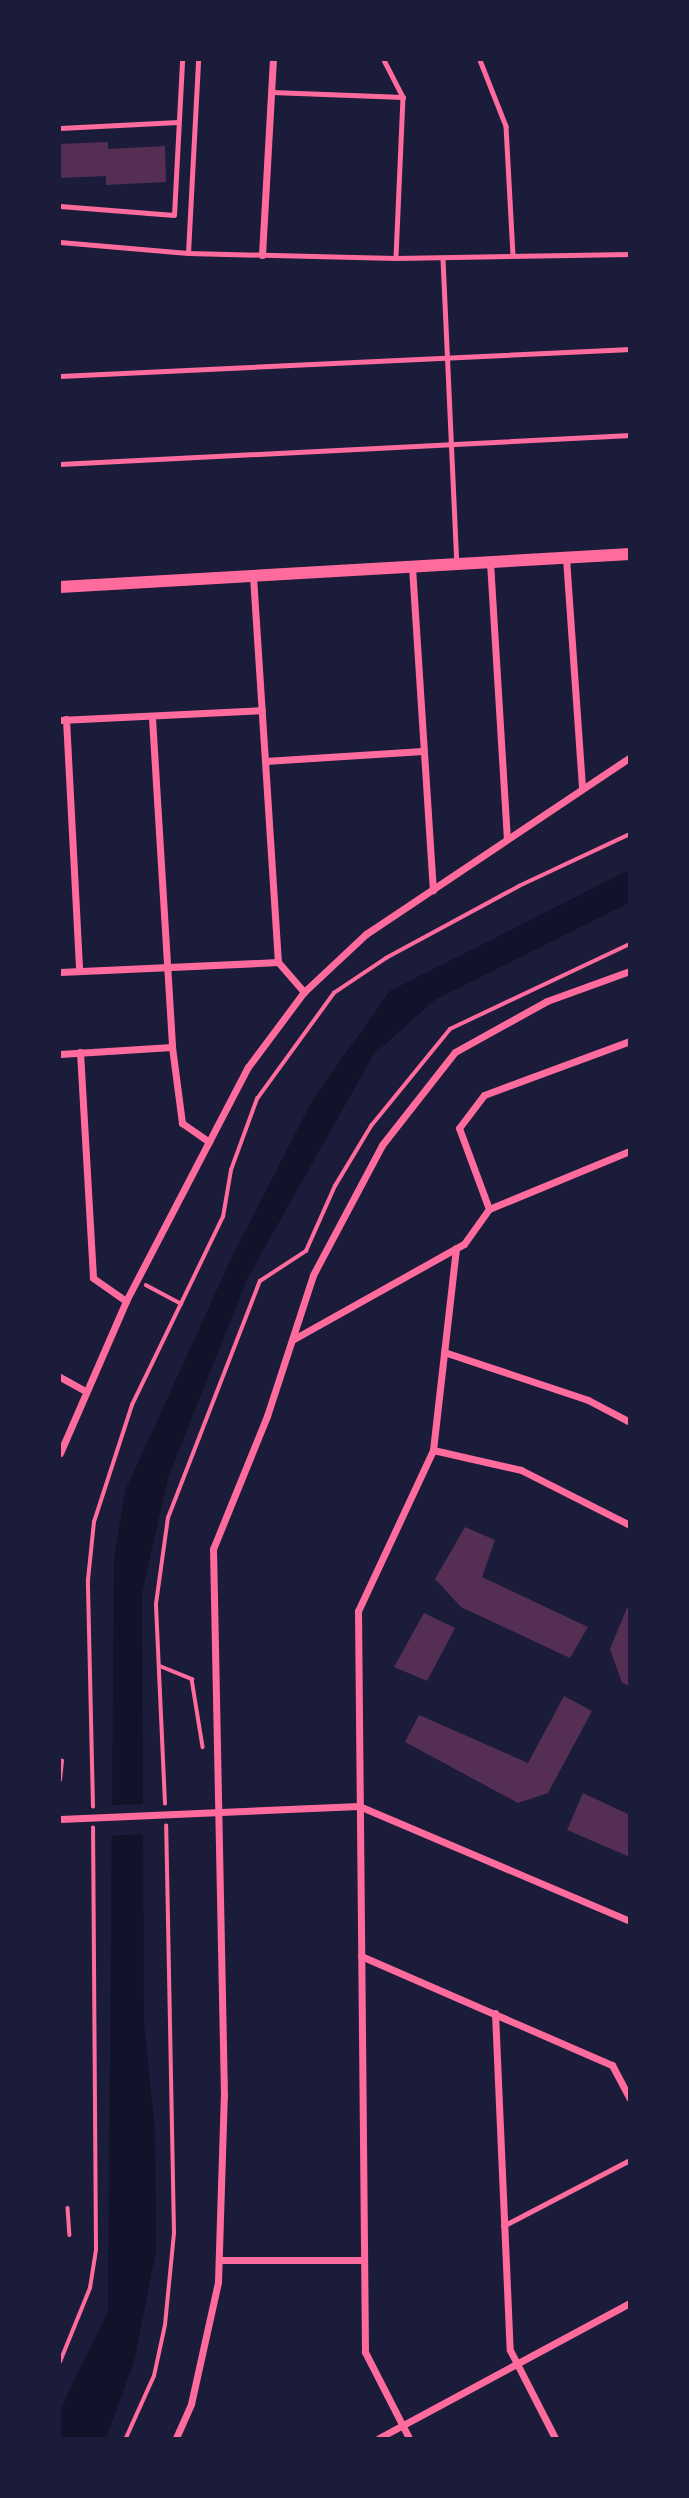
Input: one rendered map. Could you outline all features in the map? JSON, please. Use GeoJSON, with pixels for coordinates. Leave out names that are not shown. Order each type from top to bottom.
{"type":"FeatureCollection","features":[{"type":"Feature","properties":{"kind":"main road"},"geometry":{"type":"LineString","coordinates":[[60,587],[629,554]]}},
{"type":"Feature","properties":{"kind":"street"},"geometry":{"type":"LineString","coordinates":[[261,255],[273,60]]}},
{"type":"Feature","properties":{"kind":"street"},"geometry":{"type":"LineString","coordinates":[[566,558],[582,788]]}},
{"type":"Feature","properties":{"kind":"street"},"geometry":{"type":"LineString","coordinates":[[490,562],[507,838]]}},
{"type":"Feature","properties":{"kind":"street"},"geometry":{"type":"LineString","coordinates":[[412,567],[433,890]]}},
{"type":"Feature","properties":{"kind":"street"},"geometry":{"type":"LineString","coordinates":[[253,576],[278,962],[304,992]]}},
{"type":"Feature","properties":{"kind":"street"},"geometry":{"type":"LineString","coordinates":[[79,971],[63,719],[152,718],[262,710]]}},
{"type":"Feature","properties":{"kind":"street"},"geometry":{"type":"LineString","coordinates":[[152,718],[172,1047],[182,1123],[209,1142]]}},
{"type":"Feature","properties":{"kind":"street"},"geometry":{"type":"LineString","coordinates":[[265,761],[423,751]]}},
{"type":"Feature","properties":{"kind":"street"},"geometry":{"type":"LineString","coordinates":[[60,1453],[126,1301],[248,1067],[304,992],[366,934],[629,757]]}},
{"type":"Feature","properties":{"kind":"street"},"geometry":{"type":"LineString","coordinates":[[60,972],[278,962]]}},
{"type":"Feature","properties":{"kind":"street"},"geometry":{"type":"LineString","coordinates":[[176,2438],[191,2404],[218,2282],[219,2260],[224,2096],[213,1549],[267,1416],[313,1275],[382,1145],[455,1052],[547,1002],[629,971]]}},
{"type":"Feature","properties":{"kind":"street"},"geometry":{"type":"LineString","coordinates":[[489,1209],[459,1128],[484,1095],[629,1041]]}},
{"type":"Feature","properties":{"kind":"street"},"geometry":{"type":"LineString","coordinates":[[60,1054],[172,1047]]}},
{"type":"Feature","properties":{"kind":"street"},"geometry":{"type":"LineString","coordinates":[[80,1052],[93,1278],[126,1301]]}},
{"type":"Feature","properties":{"kind":"street"},"geometry":{"type":"LineString","coordinates":[[291,1340],[456,1248],[489,1209],[629,1151]]}},
{"type":"Feature","properties":{"kind":"street"},"geometry":{"type":"LineString","coordinates":[[409,2438],[365,2352],[358,1611],[433,1450],[456,1248]]}},
{"type":"Feature","properties":{"kind":"street"},"geometry":{"type":"LineString","coordinates":[[444,1352],[588,1400],[629,1422]]}},
{"type":"Feature","properties":{"kind":"street"},"geometry":{"type":"LineString","coordinates":[[60,1377],[85,1391]]}},
{"type":"Feature","properties":{"kind":"street"},"geometry":{"type":"LineString","coordinates":[[433,1450],[521,1470],[629,1525]]}},
{"type":"Feature","properties":{"kind":"street"},"geometry":{"type":"LineString","coordinates":[[60,1819],[202,1815],[359,1805],[629,1920]]}},
{"type":"Feature","properties":{"kind":"street"},"geometry":{"type":"LineString","coordinates":[[360,1956],[612,2064],[629,2098]]}},
{"type":"Feature","properties":{"kind":"street"},"geometry":{"type":"LineString","coordinates":[[495,2013],[510,2350],[555,2438]]}},
{"type":"Feature","properties":{"kind":"street"},"geometry":{"type":"LineString","coordinates":[[219,2260],[364,2260]]}},
{"type":"Feature","properties":{"kind":"street"},"geometry":{"type":"LineString","coordinates":[[379,2438],[629,2303]]}},
{"type":"Feature","properties":{"kind":"lane"},"geometry":{"type":"LineString","coordinates":[[60,206],[174,215],[182,60]]}},
{"type":"Feature","properties":{"kind":"lane"},"geometry":{"type":"LineString","coordinates":[[188,253],[198,60]]}},
{"type":"Feature","properties":{"kind":"lane"},"geometry":{"type":"LineString","coordinates":[[384,60],[403,97],[396,258]]}},
{"type":"Feature","properties":{"kind":"lane"},"geometry":{"type":"LineString","coordinates":[[480,60],[506,126],[513,255]]}},
{"type":"Feature","properties":{"kind":"lane"},"geometry":{"type":"LineString","coordinates":[[271,92],[403,97]]}},
{"type":"Feature","properties":{"kind":"lane"},"geometry":{"type":"LineString","coordinates":[[60,128],[178,122]]}},
{"type":"Feature","properties":{"kind":"lane"},"geometry":{"type":"LineString","coordinates":[[60,242],[188,253],[443,259],[513,255],[629,254]]}},
{"type":"Feature","properties":{"kind":"lane"},"geometry":{"type":"LineString","coordinates":[[443,259],[457,564]]}},
{"type":"Feature","properties":{"kind":"lane"},"geometry":{"type":"LineString","coordinates":[[60,376],[629,349]]}},
{"type":"Feature","properties":{"kind":"lane"},"geometry":{"type":"LineString","coordinates":[[60,464],[629,435]]}},
{"type":"Feature","properties":{"kind":"lane"},"geometry":{"type":"LineString","coordinates":[[503,2225],[629,2160]]}},
{"type":"Feature","properties":{"kind":"path"},"geometry":{"type":"LineString","coordinates":[[60,2362],[90,2288],[96,2250],[99,2127],[88,1633],[94,1521],[132,1405],[223,1217],[231,1170],[257,1099],[334,993],[386,958],[519,886],[629,834]]}},
{"type":"Feature","properties":{"kind":"path"},"geometry":{"type":"LineString","coordinates":[[126,2438],[154,2376],[165,2325],[174,2233],[160,1666],[156,1604],[168,1518],[260,1282],[306,1251],[335,1185],[371,1126],[450,1029],[629,944]]}},
{"type":"Feature","properties":{"kind":"path"},"geometry":{"type":"LineString","coordinates":[[138,1281],[181,1304]]}},
{"type":"Feature","properties":{"kind":"path"},"geometry":{"type":"LineString","coordinates":[[160,1666],[192,1679],[204,1757]]}},
{"type":"Feature","properties":{"kind":"path"},"geometry":{"type":"LineString","coordinates":[[60,1780],[62,1761]]}},
{"type":"Feature","properties":{"kind":"path"},"geometry":{"type":"LineString","coordinates":[[68,2208],[70,2235]]}},
{"type":"Feature","properties":{"kind":"shaded area"},"geometry":{"type":"Polygon","coordinates":[[[629,870],[629,903],[436,999],[374,1054],[247,1279],[168,1478],[142,1593],[144,2023],[155,2131],[156,2251],[134,2362],[106,2438],[60,2438],[60,2410],[108,2311],[114,1558],[125,1491],[231,1259],[313,1099],[390,991],[629,870]]]}},
{"type":"Feature","properties":{"kind":"pier"},"geometry":{"type":"Polygon","coordinates":[[[147,1804],[148,1834],[108,1836],[108,1805],[147,1804]]]}},
{"type":"Feature","properties":{"kind":"building"},"geometry":{"type":"Polygon","coordinates":[[[108,142],[108,149],[165,146],[166,182],[106,185],[106,176],[60,178],[60,144],[108,142]]]}},
{"type":"Feature","properties":{"kind":"building"},"geometry":{"type":"Polygon","coordinates":[[[465,1527],[495,1540],[482,1577],[588,1627],[570,1658],[461,1607],[435,1579],[465,1527]]]}},
{"type":"Feature","properties":{"kind":"building"},"geometry":{"type":"Polygon","coordinates":[[[627,1608],[630,1609],[630,1686],[622,1683],[610,1649],[627,1608]]]}},
{"type":"Feature","properties":{"kind":"building"},"geometry":{"type":"Polygon","coordinates":[[[424,1613],[455,1628],[427,1681],[394,1667],[424,1613]]]}},
{"type":"Feature","properties":{"kind":"building"},"geometry":{"type":"Polygon","coordinates":[[[564,1696],[592,1711],[548,1793],[518,1803],[405,1742],[419,1715],[528,1763],[564,1696]]]}},
{"type":"Feature","properties":{"kind":"building"},"geometry":{"type":"Polygon","coordinates":[[[583,1793],[630,1815],[630,1857],[567,1830],[583,1793]]]}}]}
